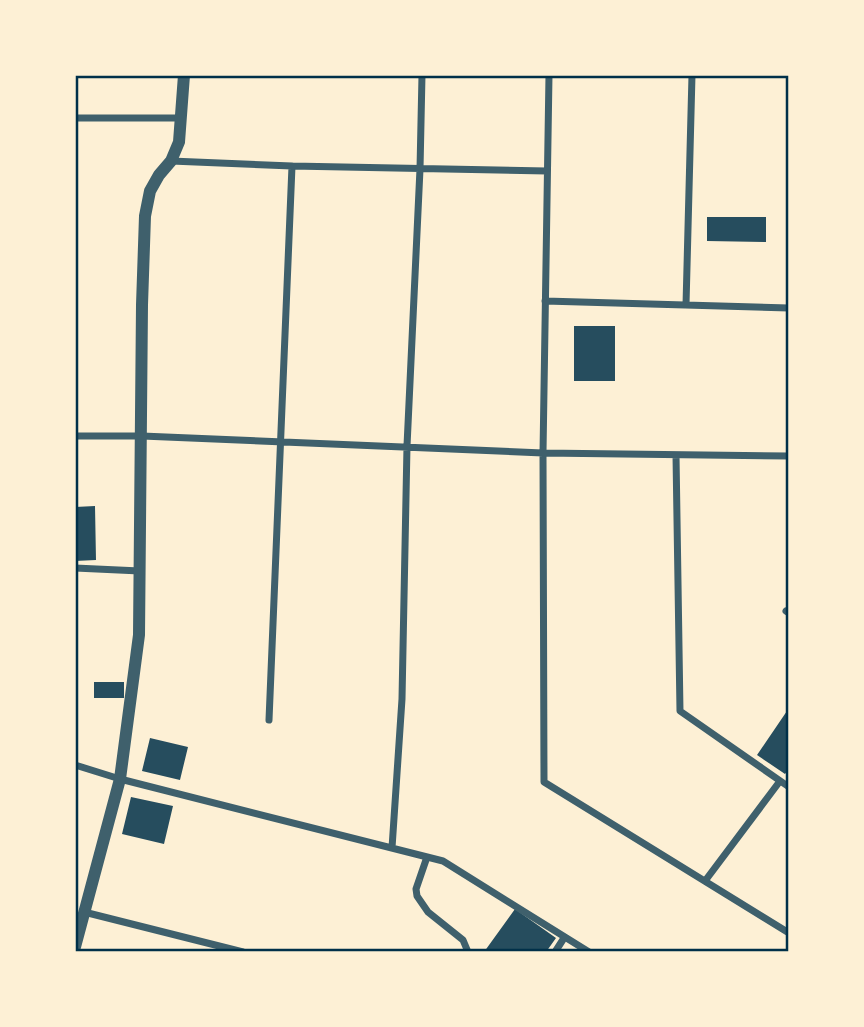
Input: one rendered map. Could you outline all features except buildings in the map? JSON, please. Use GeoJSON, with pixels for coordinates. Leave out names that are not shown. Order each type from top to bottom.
{"type":"FeatureCollection","features":[{"type":"Feature","properties":{"kind":"street"},"geometry":{"type":"LineString","coordinates":[[75,947],[120,779],[139,635],[145,216],[150,191],[171,161],[179,142],[184,75]]}},
{"type":"Feature","properties":{"kind":"street"},"geometry":{"type":"LineString","coordinates":[[392,848],[402,699],[407,446],[421,169],[422,75]]}},
{"type":"Feature","properties":{"kind":"street"},"geometry":{"type":"LineString","coordinates":[[549,75],[543,453],[544,782],[789,933]]}},
{"type":"Feature","properties":{"kind":"street"},"geometry":{"type":"LineString","coordinates":[[686,305],[692,75]]}},
{"type":"Feature","properties":{"kind":"street"},"geometry":{"type":"LineString","coordinates":[[75,118],[182,118]]}},
{"type":"Feature","properties":{"kind":"street"},"geometry":{"type":"LineString","coordinates":[[171,161],[547,171]]}},
{"type":"Feature","properties":{"kind":"street"},"geometry":{"type":"LineString","coordinates":[[269,720],[292,166]]}},
{"type":"Feature","properties":{"kind":"street"},"geometry":{"type":"LineString","coordinates":[[545,301],[789,308]]}},
{"type":"Feature","properties":{"kind":"street"},"geometry":{"type":"LineString","coordinates":[[75,436],[142,436],[543,453],[789,456]]}},
{"type":"Feature","properties":{"kind":"street"},"geometry":{"type":"LineString","coordinates":[[676,455],[680,710],[789,787]]}},
{"type":"Feature","properties":{"kind":"street"},"geometry":{"type":"LineString","coordinates":[[75,568],[140,571]]}},
{"type":"Feature","properties":{"kind":"street"},"geometry":{"type":"LineString","coordinates":[[75,765],[120,779],[443,860],[589,952]]}},
{"type":"Feature","properties":{"kind":"street"},"geometry":{"type":"LineString","coordinates":[[705,881],[780,781]]}},
{"type":"Feature","properties":{"kind":"street"},"geometry":{"type":"LineString","coordinates":[[427,857],[416,889],[417,896],[428,912],[463,940],[468,952]]}},
{"type":"Feature","properties":{"kind":"street"},"geometry":{"type":"LineString","coordinates":[[84,912],[243,952]]}},
{"type":"Feature","properties":{"kind":"street"},"geometry":{"type":"LineString","coordinates":[[555,952],[564,938]]}}]}
